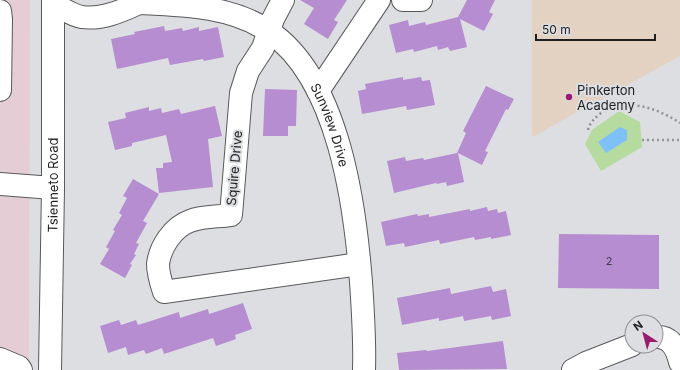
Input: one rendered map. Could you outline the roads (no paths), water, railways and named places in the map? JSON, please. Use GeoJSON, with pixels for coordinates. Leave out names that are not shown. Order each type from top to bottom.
{"type":"FeatureCollection","features":[{"type":"Feature","properties":{"kind":"street","name":"Squire Drive"},"geometry":{"type":"LineString","coordinates":[[283,0],[273,19],[263,48],[248,71],[241,93],[231,215],[199,218],[189,221],[170,236],[164,245],[158,265],[164,292],[359,264]]}},
{"type":"Feature","properties":{"kind":"street"},"geometry":{"type":"LineString","coordinates":[[318,91],[379,0]]}},
{"type":"Feature","properties":{"kind":"street"},"geometry":{"type":"LineString","coordinates":[[403,0],[421,0]]}},
{"type":"Feature","properties":{"kind":"street","name":"Sunview Drive"},"geometry":{"type":"LineString","coordinates":[[56,1],[80,18],[100,17],[125,10],[138,1],[212,9],[234,15],[269,31],[280,40],[298,60],[318,91],[330,120],[345,170],[354,217],[359,264],[363,309],[364,370]]}},
{"type":"Feature","properties":{"kind":"street","name":"Tsienneto Road"},"geometry":{"type":"LineString","coordinates":[[50,370],[56,1]]}},
{"type":"Feature","properties":{"kind":"street"},"geometry":{"type":"LineString","coordinates":[[0,11],[0,90]]}},
{"type":"Feature","properties":{"kind":"street"},"geometry":{"type":"LineString","coordinates":[[0,184],[52,188]]}},
{"type":"Feature","properties":{"kind":"street"},"geometry":{"type":"LineString","coordinates":[[664,338],[672,343],[680,362]]}},
{"type":"Feature","properties":{"kind":"street"},"geometry":{"type":"LineString","coordinates":[[573,370],[586,363],[624,348]]}},
{"type":"Feature","properties":{"kind":"street"},"geometry":{"type":"LineString","coordinates":[[0,359],[19,367],[21,370]]}},
{"type":"Feature","properties":{"kind":"water"},"geometry":{"type":"Polygon","coordinates":[[[620,127],[627,130],[627,140],[606,153],[598,142],[620,127]]]}},
{"type":"Feature","properties":{"kind":"place","name":"Pinkerton Academy"},"geometry":{"type":"Point","coordinates":[569,97]}}]}
